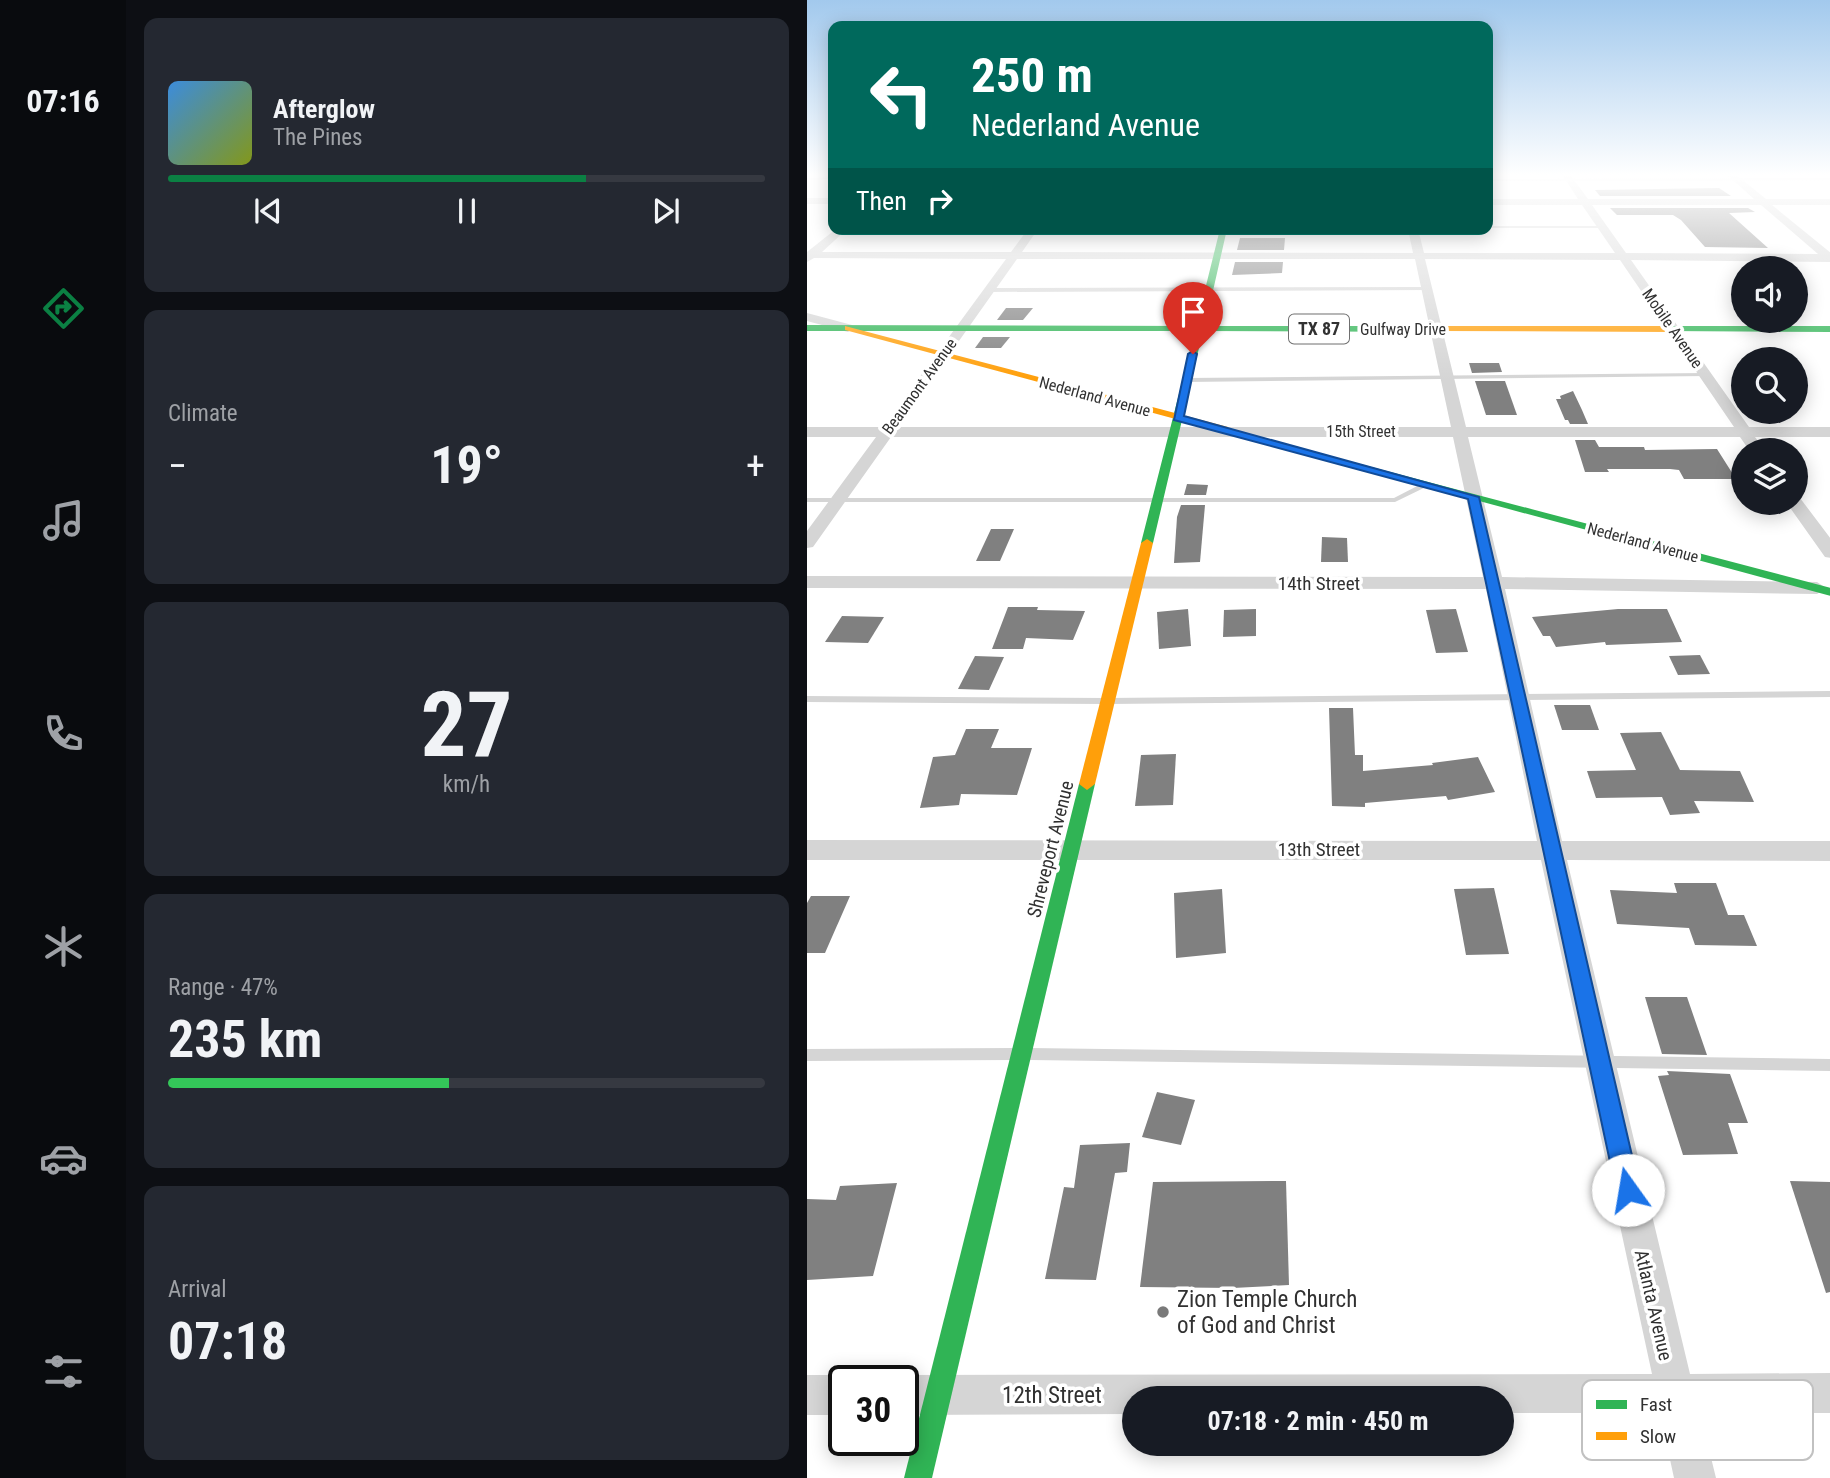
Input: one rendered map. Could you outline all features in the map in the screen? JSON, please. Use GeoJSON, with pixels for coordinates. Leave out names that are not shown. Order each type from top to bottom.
{"type":"FeatureCollection","features":[{"type":"Feature","properties":{"kind":"street"},"geometry":{"type":"LineString","coordinates":[[808,256],[826,242]]}},
{"type":"Feature","properties":{"kind":"street","name":"Beaumont Avenue"},"geometry":{"type":"LineString","coordinates":[[807,543],[1023,242]]}},
{"type":"Feature","properties":{"kind":"street","name":"Shreveport Avenue"},"geometry":{"type":"LineString","coordinates":[[918,1478],[921,1395],[1022,1054],[1220,242]]}},
{"type":"Feature","properties":{"kind":"street","name":"Atlanta Avenue"},"geometry":{"type":"LineString","coordinates":[[1416,242],[1672,1380]]}},
{"type":"Feature","properties":{"kind":"street","name":"Mobile Avenue"},"geometry":{"type":"LineString","coordinates":[[1614,242],[1749,438]]}},
{"type":"Feature","properties":{"kind":"street"},"geometry":{"type":"LineString","coordinates":[[1811,242],[1829,257]]}},
{"type":"Feature","properties":{"kind":"street"},"geometry":{"type":"LineString","coordinates":[[808,256],[1829,257]]}},
{"type":"Feature","properties":{"kind":"street","name":"Nederland Avenue"},"geometry":{"type":"LineString","coordinates":[[807,317],[1175,425],[1228,431],[1826,589]]}},
{"type":"Feature","properties":{"kind":"street","name":"Gulfway Drive"},"geometry":{"type":"LineString","coordinates":[[807,328],[1830,329]]}},
{"type":"Feature","properties":{"kind":"street"},"geometry":{"type":"LineString","coordinates":[[807,432],[1175,425]]}},
{"type":"Feature","properties":{"kind":"street","name":"15th Street"},"geometry":{"type":"LineString","coordinates":[[1228,431],[1830,432]]}},
{"type":"Feature","properties":{"kind":"street"},"geometry":{"type":"LineString","coordinates":[[1803,515],[1830,553]]}},
{"type":"Feature","properties":{"kind":"street","name":"14th Street"},"geometry":{"type":"LineString","coordinates":[[807,582],[1494,583],[1826,589]]}},
{"type":"Feature","properties":{"kind":"street","name":"13th Street"},"geometry":{"type":"LineString","coordinates":[[807,850],[1830,851]]}},
{"type":"Feature","properties":{"kind":"street","name":"12th Street"},"geometry":{"type":"LineString","coordinates":[[921,1395],[1582,1393]]}},
{"type":"Feature","properties":{"kind":"street"},"geometry":{"type":"LineString","coordinates":[[807,1395],[828,1395]]}},
{"type":"Feature","properties":{"kind":"street","name":"Atlanta Avenue"},"geometry":{"type":"LineString","coordinates":[[1690,1460],[1694,1478]]}},
{"type":"Feature","properties":{"kind":"lane"},"geometry":{"type":"LineString","coordinates":[[989,290],[1427,289]]}},
{"type":"Feature","properties":{"kind":"lane"},"geometry":{"type":"LineString","coordinates":[[1186,380],[1705,375]]}},
{"type":"Feature","properties":{"kind":"lane"},"geometry":{"type":"LineString","coordinates":[[807,500],[1395,500],[1428,484]]}},
{"type":"Feature","properties":{"kind":"lane"},"geometry":{"type":"LineString","coordinates":[[807,699],[1107,701],[1830,694]]}},
{"type":"Feature","properties":{"kind":"lane"},"geometry":{"type":"LineString","coordinates":[[807,1055],[1022,1054],[1830,1065]]}},
{"type":"Feature","properties":{"kind":"building"},"geometry":{"type":"Polygon","coordinates":[[[1239,242],[1285,242],[1284,250],[1237,250],[1239,242]]]}},
{"type":"Feature","properties":{"kind":"building"},"geometry":{"type":"Polygon","coordinates":[[[1701,242],[1761,242],[1768,248],[1705,247],[1701,242]]]}},
{"type":"Feature","properties":{"kind":"building"},"geometry":{"type":"Polygon","coordinates":[[[1235,262],[1283,262],[1282,273],[1232,275],[1235,262]]]}},
{"type":"Feature","properties":{"kind":"building"},"geometry":{"type":"Polygon","coordinates":[[[1006,308],[1033,308],[1023,320],[997,320],[1006,308]]]}},
{"type":"Feature","properties":{"kind":"building"},"geometry":{"type":"Polygon","coordinates":[[[983,337],[1010,337],[1001,348],[975,348],[983,337]]]}},
{"type":"Feature","properties":{"kind":"building"},"geometry":{"type":"Polygon","coordinates":[[[1469,363],[1499,363],[1502,372],[1472,373],[1469,363]]]}},
{"type":"Feature","properties":{"kind":"building"},"geometry":{"type":"Polygon","coordinates":[[[1475,381],[1505,381],[1517,415],[1486,415],[1475,381]]]}},
{"type":"Feature","properties":{"kind":"building"},"geometry":{"type":"Polygon","coordinates":[[[1573,391],[1588,424],[1570,424],[1565,420],[1556,399],[1561,399],[1560,396],[1573,391]]]}},
{"type":"Feature","properties":{"kind":"building"},"geometry":{"type":"Polygon","coordinates":[[[1575,440],[1595,440],[1599,447],[1644,447],[1645,450],[1717,449],[1731,471],[1731,479],[1684,479],[1679,470],[1670,469],[1607,469],[1609,472],[1585,472],[1575,440]]]}},
{"type":"Feature","properties":{"kind":"building"},"geometry":{"type":"Polygon","coordinates":[[[1187,484],[1208,485],[1206,495],[1184,495],[1187,484]]]}},
{"type":"Feature","properties":{"kind":"building"},"geometry":{"type":"Polygon","coordinates":[[[1181,505],[1205,505],[1200,562],[1174,563],[1177,517],[1181,505]]]}},
{"type":"Feature","properties":{"kind":"building"},"geometry":{"type":"Polygon","coordinates":[[[991,529],[1014,529],[1000,561],[976,561],[991,529]]]}},
{"type":"Feature","properties":{"kind":"building"},"geometry":{"type":"Polygon","coordinates":[[[1322,537],[1347,538],[1348,562],[1321,562],[1322,537]]]}},
{"type":"Feature","properties":{"kind":"building"},"geometry":{"type":"Polygon","coordinates":[[[1008,607],[1085,611],[1073,640],[1026,638],[1023,649],[992,649],[1008,607]]]}},
{"type":"Feature","properties":{"kind":"building"},"geometry":{"type":"Polygon","coordinates":[[[1188,609],[1191,646],[1159,649],[1157,612],[1188,609]]]}},
{"type":"Feature","properties":{"kind":"building"},"geometry":{"type":"Polygon","coordinates":[[[1256,609],[1256,636],[1223,637],[1224,610],[1256,609]]]}},
{"type":"Feature","properties":{"kind":"building"},"geometry":{"type":"Polygon","coordinates":[[[1456,609],[1468,652],[1436,653],[1426,610],[1456,609]]]}},
{"type":"Feature","properties":{"kind":"building"},"geometry":{"type":"Polygon","coordinates":[[[1618,609],[1667,609],[1682,642],[1606,645],[1605,642],[1556,647],[1550,636],[1543,636],[1532,617],[1618,609]]]}},
{"type":"Feature","properties":{"kind":"building"},"geometry":{"type":"Polygon","coordinates":[[[842,616],[884,617],[868,643],[825,642],[842,616]]]}},
{"type":"Feature","properties":{"kind":"building"},"geometry":{"type":"Polygon","coordinates":[[[1700,655],[1710,674],[1678,675],[1669,656],[1700,655]]]}},
{"type":"Feature","properties":{"kind":"building"},"geometry":{"type":"Polygon","coordinates":[[[975,656],[1004,657],[989,690],[958,689],[975,656]]]}},
{"type":"Feature","properties":{"kind":"building"},"geometry":{"type":"Polygon","coordinates":[[[1554,705],[1590,705],[1599,730],[1562,730],[1554,705]]]}},
{"type":"Feature","properties":{"kind":"building"},"geometry":{"type":"Polygon","coordinates":[[[1329,708],[1353,708],[1355,755],[1363,755],[1363,771],[1433,765],[1432,763],[1478,757],[1495,792],[1448,800],[1446,796],[1365,803],[1365,807],[1332,806],[1329,708]]]}},
{"type":"Feature","properties":{"kind":"building"},"geometry":{"type":"Polygon","coordinates":[[[966,729],[999,729],[991,748],[1032,748],[1017,795],[961,794],[959,805],[920,808],[933,757],[955,755],[966,729]]]}},
{"type":"Feature","properties":{"kind":"building"},"geometry":{"type":"Polygon","coordinates":[[[1661,732],[1680,770],[1740,771],[1754,802],[1694,801],[1700,813],[1670,815],[1662,797],[1596,798],[1587,771],[1636,770],[1620,733],[1661,732]]]}},
{"type":"Feature","properties":{"kind":"building"},"geometry":{"type":"Polygon","coordinates":[[[1176,754],[1173,805],[1135,806],[1141,755],[1176,754]]]}},
{"type":"Feature","properties":{"kind":"building"},"geometry":{"type":"Polygon","coordinates":[[[1674,883],[1716,883],[1728,915],[1744,915],[1757,946],[1695,945],[1689,928],[1617,924],[1610,890],[1677,893],[1674,883]]]}},
{"type":"Feature","properties":{"kind":"building"},"geometry":{"type":"Polygon","coordinates":[[[1494,888],[1509,954],[1466,955],[1454,889],[1494,888]]]}},
{"type":"Feature","properties":{"kind":"building"},"geometry":{"type":"Polygon","coordinates":[[[1222,889],[1226,953],[1176,958],[1174,893],[1222,889]]]}},
{"type":"Feature","properties":{"kind":"building"},"geometry":{"type":"Polygon","coordinates":[[[811,896],[850,896],[825,953],[807,953],[807,903],[811,896]]]}},
{"type":"Feature","properties":{"kind":"building"},"geometry":{"type":"Polygon","coordinates":[[[1645,997],[1687,997],[1707,1055],[1662,1054],[1645,997]]]}},
{"type":"Feature","properties":{"kind":"building"},"geometry":{"type":"Polygon","coordinates":[[[1667,1071],[1730,1074],[1748,1123],[1728,1123],[1738,1154],[1683,1155],[1658,1076],[1669,1075],[1667,1071]]]}},
{"type":"Feature","properties":{"kind":"building"},"geometry":{"type":"Polygon","coordinates":[[[1157,1092],[1195,1100],[1181,1145],[1142,1137],[1157,1092]]]}},
{"type":"Feature","properties":{"kind":"building"},"geometry":{"type":"Polygon","coordinates":[[[1130,1143],[1127,1172],[1115,1173],[1096,1280],[1045,1279],[1064,1187],[1074,1188],[1080,1145],[1130,1143]]]}},
{"type":"Feature","properties":{"kind":"building"},"geometry":{"type":"Polygon","coordinates":[[[1286,1181],[1289,1285],[1233,1288],[1140,1287],[1153,1182],[1286,1181]]]}},
{"type":"Feature","properties":{"kind":"building"},"geometry":{"type":"Polygon","coordinates":[[[1790,1181],[1830,1182],[1830,1292],[1826,1293],[1790,1181]]]}},
{"type":"Feature","properties":{"kind":"building"},"geometry":{"type":"Polygon","coordinates":[[[897,1183],[873,1276],[807,1280],[807,1199],[836,1200],[840,1186],[897,1183]]]}},
{"type":"Feature","properties":{"kind":"traffic: fast"},"geometry":{"type":"LineString","coordinates":[[1147,543],[1221,242]]}},
{"type":"Feature","properties":{"kind":"traffic: fast"},"geometry":{"type":"LineString","coordinates":[[807,328],[1444,329]]}},
{"type":"Feature","properties":{"kind":"traffic: fast"},"geometry":{"type":"LineString","coordinates":[[1669,329],[1831,329]]}},
{"type":"Feature","properties":{"kind":"traffic: fast"},"geometry":{"type":"LineString","coordinates":[[1224,429],[1831,592]]}},
{"type":"Feature","properties":{"kind":"traffic: fast"},"geometry":{"type":"LineString","coordinates":[[918,1478],[1087,784]]}},
{"type":"Feature","properties":{"kind":"traffic: slow"},"geometry":{"type":"LineString","coordinates":[[848,328],[1224,429]]}},
{"type":"Feature","properties":{"kind":"traffic: slow"},"geometry":{"type":"LineString","coordinates":[[1444,329],[1669,329]]}},
{"type":"Feature","properties":{"kind":"traffic: slow"},"geometry":{"type":"LineString","coordinates":[[1087,784],[1147,543]]}},
{"type":"Feature","properties":{"kind":"place","name":"Zion Temple Church of God and Christ"},"geometry":{"type":"Point","coordinates":[1163,1312]}},
{"type":"Feature","properties":{"kind":"route"},"geometry":{"type":"LineString","coordinates":[[1193,354],[1178,418],[1473,497],[1628,1190]]}}]}
